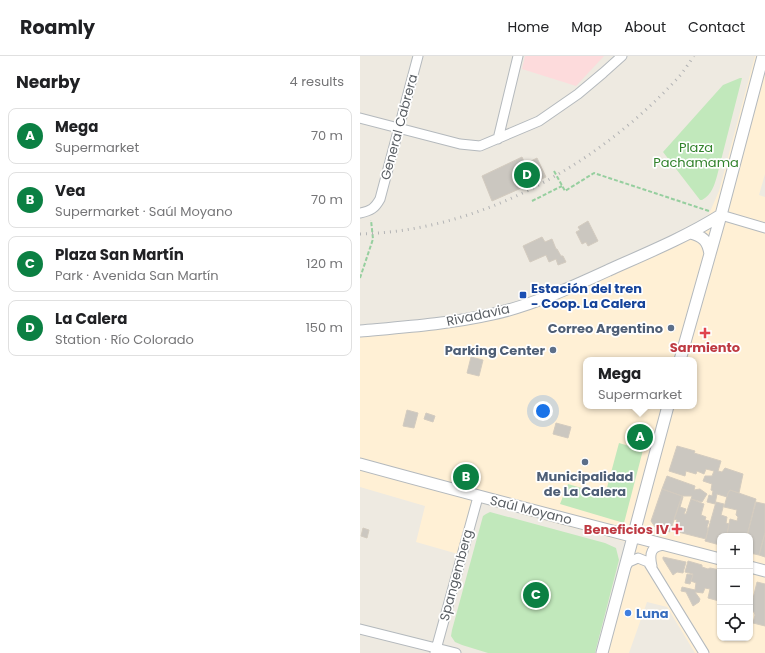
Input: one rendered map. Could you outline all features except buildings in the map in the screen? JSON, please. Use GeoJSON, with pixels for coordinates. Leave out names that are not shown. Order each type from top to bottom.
{"type":"FeatureCollection","features":[{"type":"Feature","properties":{"kind":"street","name":"General Cabrera"},"geometry":{"type":"LineString","coordinates":[[370,211],[376,206],[380,199],[418,56]]}},
{"type":"Feature","properties":{"kind":"street"},"geometry":{"type":"LineString","coordinates":[[498,139],[518,56]]}},
{"type":"Feature","properties":{"kind":"street"},"geometry":{"type":"LineString","coordinates":[[360,118],[460,144],[480,146],[539,120],[578,94],[603,74],[622,56]]}},
{"type":"Feature","properties":{"kind":"street"},"geometry":{"type":"LineString","coordinates":[[681,357],[721,215],[762,56]]}},
{"type":"Feature","properties":{"kind":"street"},"geometry":{"type":"LineString","coordinates":[[360,213],[370,211]]}},
{"type":"Feature","properties":{"kind":"street"},"geometry":{"type":"LineString","coordinates":[[721,215],[765,228]]}},
{"type":"Feature","properties":{"kind":"street","name":"Rivadavia"},"geometry":{"type":"LineString","coordinates":[[360,331],[455,321],[494,314],[519,306],[572,286],[690,233],[721,215]]}},
{"type":"Feature","properties":{"kind":"street"},"geometry":{"type":"LineString","coordinates":[[690,233],[702,237],[706,241],[710,254]]}},
{"type":"Feature","properties":{"kind":"street"},"geometry":{"type":"LineString","coordinates":[[602,653],[667,409]]}},
{"type":"Feature","properties":{"kind":"street","name":"Saúl Moyano"},"geometry":{"type":"LineString","coordinates":[[360,464],[478,497],[717,558]]}},
{"type":"Feature","properties":{"kind":"street","name":"Spangemberg"},"geometry":{"type":"LineString","coordinates":[[436,650],[478,497]]}},
{"type":"Feature","properties":{"kind":"street"},"geometry":{"type":"LineString","coordinates":[[665,545],[658,546],[651,553],[650,559],[652,566],[704,653]]}},
{"type":"Feature","properties":{"kind":"street"},"geometry":{"type":"LineString","coordinates":[[624,567],[629,562],[638,558],[648,562],[652,566]]}},
{"type":"Feature","properties":{"kind":"street"},"geometry":{"type":"LineString","coordinates":[[753,568],[765,571]]}},
{"type":"Feature","properties":{"kind":"street"},"geometry":{"type":"LineString","coordinates":[[360,629],[436,650],[456,653]]}},
{"type":"Feature","properties":{"kind":"path"},"geometry":{"type":"LineString","coordinates":[[554,171],[564,191],[594,173],[721,215]]}},
{"type":"Feature","properties":{"kind":"path"},"geometry":{"type":"LineString","coordinates":[[532,201],[562,186]]}},
{"type":"Feature","properties":{"kind":"path"},"geometry":{"type":"LineString","coordinates":[[360,278],[373,239],[370,211]]}},
{"type":"Feature","properties":{"kind":"shaded area"},"geometry":{"type":"Polygon","coordinates":[[[525,56],[604,56],[576,86],[522,69],[525,56]]]}},
{"type":"Feature","properties":{"kind":"shaded area"},"geometry":{"type":"Polygon","coordinates":[[[755,56],[765,56],[765,174],[759,195],[765,197],[765,653],[695,653],[667,607],[647,602],[629,653],[599,653],[626,542],[473,501],[458,554],[416,542],[425,506],[360,487],[360,326],[443,318],[518,303],[555,291],[701,223],[709,214],[719,191],[755,56]]]}},
{"type":"Feature","properties":{"kind":"green space","name":"Plaza Pachamama"},"geometry":{"type":"Polygon","coordinates":[[[742,78],[715,183],[708,195],[700,200],[663,152],[723,85],[742,78]]]}},
{"type":"Feature","properties":{"kind":"green space"},"geometry":{"type":"Polygon","coordinates":[[[619,443],[643,450],[624,523],[560,504],[568,484],[605,495],[619,443]]]}},
{"type":"Feature","properties":{"kind":"green space"},"geometry":{"type":"Polygon","coordinates":[[[490,512],[605,543],[616,548],[619,560],[595,653],[488,653],[455,642],[451,636],[452,630],[483,516],[490,512]]]}},
{"type":"Feature","properties":{"kind":"railway"},"geometry":{"type":"LineString","coordinates":[[360,234],[404,230],[448,221],[491,207],[533,188],[572,166],[610,140],[644,111],[676,80],[694,56]]}},
{"type":"Feature","properties":{"kind":"place","name":"La Calera"},"geometry":{"type":"Point","coordinates":[527,175]}},
{"type":"Feature","properties":{"kind":"place","name":"Estación del tren - Coop. La Calera"},"geometry":{"type":"Point","coordinates":[523,295]}},
{"type":"Feature","properties":{"kind":"place","name":"Correo Argentino"},"geometry":{"type":"Point","coordinates":[671,328]}},
{"type":"Feature","properties":{"kind":"place","name":"Sarmiento"},"geometry":{"type":"Point","coordinates":[705,333]}},
{"type":"Feature","properties":{"kind":"place","name":"Parking Center"},"geometry":{"type":"Point","coordinates":[553,350]}},
{"type":"Feature","properties":{"kind":"place","name":"Mega"},"geometry":{"type":"Point","coordinates":[640,437]}},
{"type":"Feature","properties":{"kind":"place","name":"Municipalidad de La Calera"},"geometry":{"type":"Point","coordinates":[585,462]}},
{"type":"Feature","properties":{"kind":"place","name":"Vea"},"geometry":{"type":"Point","coordinates":[466,477]}},
{"type":"Feature","properties":{"kind":"place","name":"Beneficios IV"},"geometry":{"type":"Point","coordinates":[677,529]}},
{"type":"Feature","properties":{"kind":"place","name":"Plaza San Martín"},"geometry":{"type":"Point","coordinates":[536,595]}},
{"type":"Feature","properties":{"kind":"place","name":"Luna"},"geometry":{"type":"Point","coordinates":[628,613]}}]}
